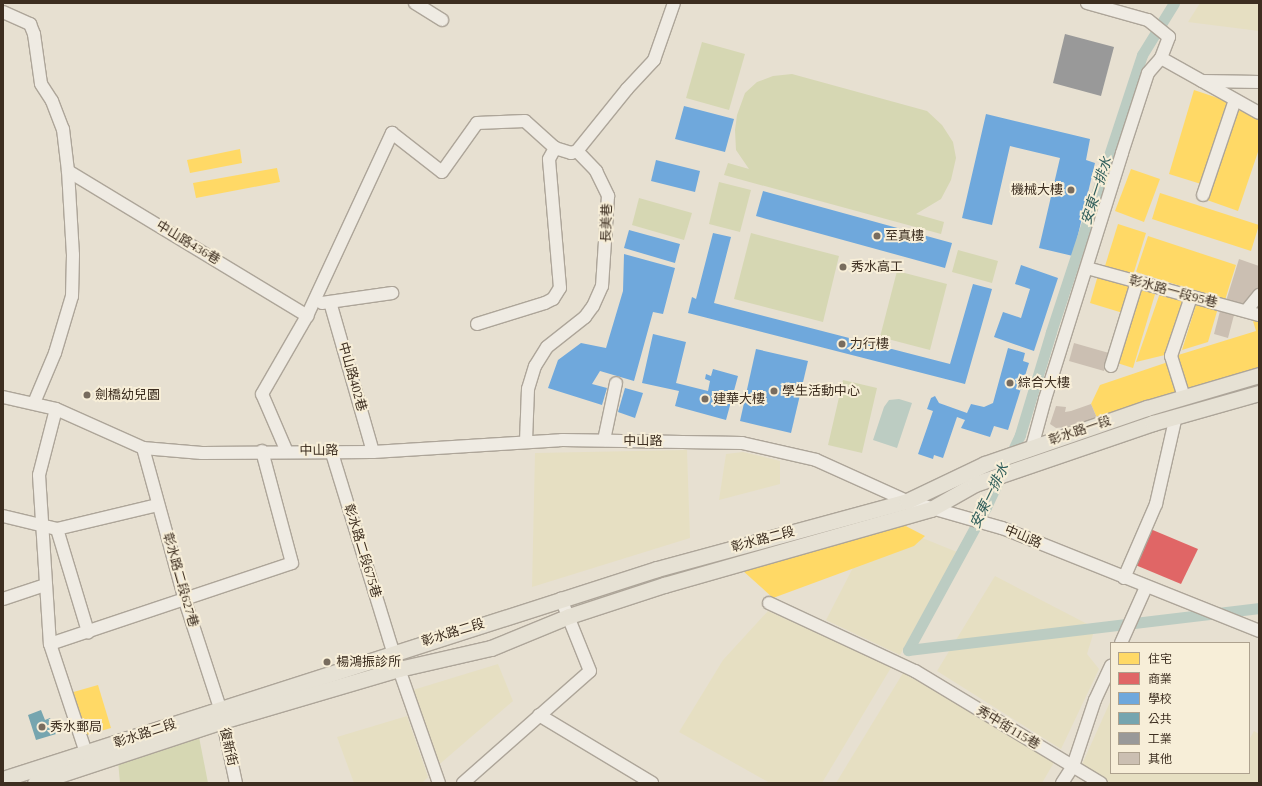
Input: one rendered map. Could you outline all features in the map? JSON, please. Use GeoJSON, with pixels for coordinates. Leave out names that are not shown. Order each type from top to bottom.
{"type":"FeatureCollection","features":[{"type":"Feature","properties":{"kind":"main road","name":"彰水路一段"},"geometry":{"type":"LineString","coordinates":[[907,501],[985,464],[1184,397],[1259,375]]}},
{"type":"Feature","properties":{"kind":"main road","name":"彰水路一段"},"geometry":{"type":"LineString","coordinates":[[931,509],[975,484],[1034,466],[1176,416],[1259,393]]}},
{"type":"Feature","properties":{"kind":"main road","name":"彰水路二段"},"geometry":{"type":"LineString","coordinates":[[35,783],[392,652],[658,569],[907,501]]}},
{"type":"Feature","properties":{"kind":"main road","name":"彰水路二段"},"geometry":{"type":"LineString","coordinates":[[3,779],[175,726],[491,648],[569,616],[664,585],[931,509]]}},
{"type":"Feature","properties":{"kind":"main road"},"geometry":{"type":"LineString","coordinates":[[658,569],[664,585]]}},
{"type":"Feature","properties":{"kind":"street"},"geometry":{"type":"LineString","coordinates":[[415,3],[442,20]]}},
{"type":"Feature","properties":{"kind":"street"},"geometry":{"type":"LineString","coordinates":[[288,452],[262,394],[307,316],[392,133],[442,172],[477,123],[525,121],[555,148],[571,154],[577,151],[627,89],[654,60],[674,3]]}},
{"type":"Feature","properties":{"kind":"street"},"geometry":{"type":"LineString","coordinates":[[1029,449],[1148,73],[1161,58],[1169,37],[1148,20],[1087,3]]}},
{"type":"Feature","properties":{"kind":"street"},"geometry":{"type":"LineString","coordinates":[[3,12],[30,24],[34,34],[41,84],[52,101],[63,129],[68,171],[73,255],[72,296],[55,353],[34,403]]}},
{"type":"Feature","properties":{"kind":"street"},"geometry":{"type":"LineString","coordinates":[[1161,58],[1198,81],[1259,113]]}},
{"type":"Feature","properties":{"kind":"street"},"geometry":{"type":"LineString","coordinates":[[1198,81],[1259,82]]}},
{"type":"Feature","properties":{"kind":"street"},"geometry":{"type":"LineString","coordinates":[[1203,195],[1234,100]]}},
{"type":"Feature","properties":{"kind":"street"},"geometry":{"type":"LineString","coordinates":[[477,324],[545,303],[553,299],[560,288],[549,159],[555,148]]}},
{"type":"Feature","properties":{"kind":"street","name":"長美巷"},"geometry":{"type":"LineString","coordinates":[[526,441],[528,389],[534,366],[547,347],[585,317],[602,286],[608,196],[596,171],[577,151]]}},
{"type":"Feature","properties":{"kind":"street","name":"中山路436巷"},"geometry":{"type":"LineString","coordinates":[[68,171],[307,316]]}},
{"type":"Feature","properties":{"kind":"street","name":"彰水路一段95巷"},"geometry":{"type":"LineString","coordinates":[[1087,268],[1191,298],[1259,315]]}},
{"type":"Feature","properties":{"kind":"street"},"geometry":{"type":"LineString","coordinates":[[1111,366],[1136,282]]}},
{"type":"Feature","properties":{"kind":"street"},"geometry":{"type":"LineString","coordinates":[[313,303],[392,293]]}},
{"type":"Feature","properties":{"kind":"street"},"geometry":{"type":"LineString","coordinates":[[1246,312],[1259,295]]}},
{"type":"Feature","properties":{"kind":"street"},"geometry":{"type":"LineString","coordinates":[[1184,397],[1171,356],[1191,298]]}},
{"type":"Feature","properties":{"kind":"street","name":"中山路402巷"},"geometry":{"type":"LineString","coordinates":[[330,302],[373,452]]}},
{"type":"Feature","properties":{"kind":"street"},"geometry":{"type":"LineString","coordinates":[[604,440],[616,383]]}},
{"type":"Feature","properties":{"kind":"street","name":"中山路"},"geometry":{"type":"LineString","coordinates":[[3,397],[56,409],[143,448],[202,453],[331,450],[373,452],[526,441],[700,441],[748,445],[816,460],[907,501],[931,509],[976,518],[1259,631]]}},
{"type":"Feature","properties":{"kind":"street"},"geometry":{"type":"LineString","coordinates":[[56,409],[39,475],[40,524],[50,644],[86,753]]}},
{"type":"Feature","properties":{"kind":"street"},"geometry":{"type":"LineString","coordinates":[[1124,578],[1156,504],[1176,416]]}},
{"type":"Feature","properties":{"kind":"street","name":"彰水路二段627巷"},"geometry":{"type":"LineString","coordinates":[[143,448],[185,601],[221,714]]}},
{"type":"Feature","properties":{"kind":"street","name":"彰水路二段675巷"},"geometry":{"type":"LineString","coordinates":[[331,450],[392,652],[439,783]]}},
{"type":"Feature","properties":{"kind":"street"},"geometry":{"type":"LineString","coordinates":[[50,644],[185,601],[292,563],[262,451]]}},
{"type":"Feature","properties":{"kind":"street"},"geometry":{"type":"LineString","coordinates":[[3,516],[57,529],[158,505]]}},
{"type":"Feature","properties":{"kind":"street"},"geometry":{"type":"LineString","coordinates":[[57,529],[88,632]]}},
{"type":"Feature","properties":{"kind":"street"},"geometry":{"type":"LineString","coordinates":[[3,599],[45,585]]}},
{"type":"Feature","properties":{"kind":"street"},"geometry":{"type":"LineString","coordinates":[[1121,642],[1146,587]]}},
{"type":"Feature","properties":{"kind":"street"},"geometry":{"type":"LineString","coordinates":[[463,783],[590,671],[569,616],[561,600]]}},
{"type":"Feature","properties":{"kind":"street","name":"秀中街115巷"},"geometry":{"type":"LineString","coordinates":[[769,603],[897,665],[915,671],[1101,783]]}},
{"type":"Feature","properties":{"kind":"street"},"geometry":{"type":"LineString","coordinates":[[1062,783],[1073,766],[1095,700],[1110,668]]}},
{"type":"Feature","properties":{"kind":"street","name":"復新街"},"geometry":{"type":"LineString","coordinates":[[221,714],[236,783]]}},
{"type":"Feature","properties":{"kind":"street"},"geometry":{"type":"LineString","coordinates":[[539,715],[652,783]]}},
{"type":"Feature","properties":{"kind":"shaded area"},"geometry":{"type":"Polygon","coordinates":[[[1200,3],[1259,3],[1259,31],[1188,22],[1200,3]]]}},
{"type":"Feature","properties":{"kind":"shaded area"},"geometry":{"type":"Polygon","coordinates":[[[899,399],[912,403],[897,448],[873,440],[884,407],[889,400],[899,399]]]}},
{"type":"Feature","properties":{"kind":"shaded area"},"geometry":{"type":"Polygon","coordinates":[[[687,450],[690,538],[532,587],[535,453],[687,450]]]}},
{"type":"Feature","properties":{"kind":"shaded area"},"geometry":{"type":"Polygon","coordinates":[[[743,452],[780,461],[780,484],[719,500],[726,454],[743,452]]]}},
{"type":"Feature","properties":{"kind":"shaded area"},"geometry":{"type":"Polygon","coordinates":[[[915,535],[957,552],[900,655],[826,620],[859,556],[915,535]]]}},
{"type":"Feature","properties":{"kind":"shaded area"},"geometry":{"type":"Polygon","coordinates":[[[995,576],[1095,628],[1087,654],[1099,669],[1061,749],[937,671],[995,576]]]}},
{"type":"Feature","properties":{"kind":"shaded area"},"geometry":{"type":"Polygon","coordinates":[[[768,611],[892,666],[822,783],[770,783],[679,732],[723,660],[768,611]]]}},
{"type":"Feature","properties":{"kind":"shaded area"},"geometry":{"type":"Polygon","coordinates":[[[498,664],[513,701],[435,768],[413,690],[498,664]]]}},
{"type":"Feature","properties":{"kind":"shaded area"},"geometry":{"type":"Polygon","coordinates":[[[903,673],[1056,759],[1042,783],[836,783],[903,673]]]}},
{"type":"Feature","properties":{"kind":"shaded area"},"geometry":{"type":"Polygon","coordinates":[[[1110,702],[1110,774],[1250,774],[1250,738],[1254,731],[1259,734],[1259,783],[1098,783],[1079,771],[1110,702]]]}},
{"type":"Feature","properties":{"kind":"shaded area"},"geometry":{"type":"Polygon","coordinates":[[[407,716],[428,777],[422,783],[354,783],[337,737],[407,716]]]}},
{"type":"Feature","properties":{"kind":"green space"},"geometry":{"type":"Polygon","coordinates":[[[702,42],[745,54],[729,110],[686,98],[702,42]]]}},
{"type":"Feature","properties":{"kind":"green space"},"geometry":{"type":"Polygon","coordinates":[[[792,74],[927,111],[942,125],[953,142],[956,158],[951,180],[941,199],[916,214],[944,222],[941,234],[724,175],[728,163],[749,169],[736,150],[735,130],[737,115],[745,93],[757,82],[773,76],[792,74]]]}},
{"type":"Feature","properties":{"kind":"green space"},"geometry":{"type":"Polygon","coordinates":[[[719,182],[751,190],[740,232],[709,224],[719,182]]]}},
{"type":"Feature","properties":{"kind":"green space"},"geometry":{"type":"Polygon","coordinates":[[[639,198],[692,213],[684,240],[632,225],[639,198]]]}},
{"type":"Feature","properties":{"kind":"green space"},"geometry":{"type":"Polygon","coordinates":[[[751,233],[839,256],[823,322],[734,299],[751,233]]]}},
{"type":"Feature","properties":{"kind":"green space"},"geometry":{"type":"Polygon","coordinates":[[[958,250],[998,261],[992,283],[952,272],[958,250]]]}},
{"type":"Feature","properties":{"kind":"green space"},"geometry":{"type":"Polygon","coordinates":[[[897,271],[947,284],[930,350],[880,337],[897,271]]]}},
{"type":"Feature","properties":{"kind":"green space"},"geometry":{"type":"Polygon","coordinates":[[[843,380],[877,388],[862,453],[828,445],[843,380]]]}},
{"type":"Feature","properties":{"kind":"green space"},"geometry":{"type":"Polygon","coordinates":[[[199,737],[208,783],[120,783],[118,761],[199,737]]]}},
{"type":"Feature","properties":{"kind":"building: 住宅"},"geometry":{"type":"Polygon","coordinates":[[[1194,90],[1227,101],[1201,184],[1169,174],[1194,90]]]}},
{"type":"Feature","properties":{"kind":"building: 住宅"},"geometry":{"type":"Polygon","coordinates":[[[1238,110],[1259,117],[1259,149],[1238,211],[1207,200],[1238,110]]]}},
{"type":"Feature","properties":{"kind":"building: 住宅"},"geometry":{"type":"Polygon","coordinates":[[[240,149],[242,163],[190,173],[187,160],[240,149]]]}},
{"type":"Feature","properties":{"kind":"building: 住宅"},"geometry":{"type":"Polygon","coordinates":[[[277,168],[280,182],[196,198],[193,183],[277,168]]]}},
{"type":"Feature","properties":{"kind":"building: 住宅"},"geometry":{"type":"Polygon","coordinates":[[[1131,169],[1160,179],[1144,222],[1115,211],[1131,169]]]}},
{"type":"Feature","properties":{"kind":"building: 住宅"},"geometry":{"type":"Polygon","coordinates":[[[1160,193],[1259,225],[1251,251],[1152,219],[1160,193]]]}},
{"type":"Feature","properties":{"kind":"building: 住宅"},"geometry":{"type":"Polygon","coordinates":[[[1118,224],[1146,233],[1133,275],[1105,266],[1118,224]]]}},
{"type":"Feature","properties":{"kind":"building: 住宅"},"geometry":{"type":"Polygon","coordinates":[[[1148,236],[1236,265],[1225,300],[1136,272],[1148,236]]]}},
{"type":"Feature","properties":{"kind":"building: 住宅"},"geometry":{"type":"Polygon","coordinates":[[[1098,275],[1131,285],[1123,313],[1090,303],[1098,275]]]}},
{"type":"Feature","properties":{"kind":"building: 住宅"},"geometry":{"type":"Polygon","coordinates":[[[1137,286],[1156,291],[1133,368],[1114,362],[1137,286]]]}},
{"type":"Feature","properties":{"kind":"building: 住宅"},"geometry":{"type":"Polygon","coordinates":[[[1160,293],[1187,300],[1169,354],[1136,362],[1160,293]]]}},
{"type":"Feature","properties":{"kind":"building: 住宅"},"geometry":{"type":"Polygon","coordinates":[[[1196,305],[1218,308],[1208,342],[1182,350],[1196,305]]]}},
{"type":"Feature","properties":{"kind":"building: 住宅"},"geometry":{"type":"Polygon","coordinates":[[[1253,321],[1259,322],[1259,367],[1186,390],[1175,356],[1256,331],[1253,321]]]}},
{"type":"Feature","properties":{"kind":"building: 住宅"},"geometry":{"type":"Polygon","coordinates":[[[1168,362],[1179,394],[1097,418],[1091,404],[1100,385],[1168,362]]]}},
{"type":"Feature","properties":{"kind":"building: 住宅"},"geometry":{"type":"Polygon","coordinates":[[[898,522],[925,536],[914,546],[773,598],[742,570],[898,522]]]}},
{"type":"Feature","properties":{"kind":"building: 住宅"},"geometry":{"type":"Polygon","coordinates":[[[98,685],[111,728],[83,736],[70,693],[98,685]]]}},
{"type":"Feature","properties":{"kind":"building: 商業"},"geometry":{"type":"Polygon","coordinates":[[[1148,528],[1198,549],[1181,584],[1133,564],[1148,528]]]}},
{"type":"Feature","properties":{"kind":"building: 學校"},"geometry":{"type":"Polygon","coordinates":[[[684,106],[734,119],[725,152],[675,139],[684,106]]]}},
{"type":"Feature","properties":{"kind":"building: 學校","name":"機械大樓"},"geometry":{"type":"Polygon","coordinates":[[[986,114],[1090,139],[1086,160],[1095,163],[1073,256],[1039,248],[1060,158],[1010,146],[992,225],[962,218],[986,114]]]}},
{"type":"Feature","properties":{"kind":"building: 學校"},"geometry":{"type":"Polygon","coordinates":[[[656,160],[700,171],[695,192],[651,181],[656,160]]]}},
{"type":"Feature","properties":{"kind":"building: 學校","name":"至真樓"},"geometry":{"type":"Polygon","coordinates":[[[763,191],[952,243],[945,268],[756,216],[763,191]]]}},
{"type":"Feature","properties":{"kind":"building: 學校"},"geometry":{"type":"Polygon","coordinates":[[[629,230],[680,244],[675,263],[624,248],[629,230]]]}},
{"type":"Feature","properties":{"kind":"building: 學校","name":"力行樓"},"geometry":{"type":"Polygon","coordinates":[[[713,233],[731,237],[714,303],[950,364],[973,284],[992,289],[965,384],[688,313],[692,297],[696,299],[713,233]]]}},
{"type":"Feature","properties":{"kind":"building: 學校"},"geometry":{"type":"Polygon","coordinates":[[[624,254],[675,268],[663,314],[653,312],[634,381],[600,371],[592,384],[607,388],[602,405],[548,388],[558,360],[581,343],[606,348],[623,291],[624,254]]]}},
{"type":"Feature","properties":{"kind":"building: 學校"},"geometry":{"type":"Polygon","coordinates":[[[1021,265],[1058,278],[1034,351],[994,337],[1003,312],[1021,318],[1030,289],[1015,284],[1021,265]]]}},
{"type":"Feature","properties":{"kind":"building: 學校"},"geometry":{"type":"Polygon","coordinates":[[[653,334],[686,342],[676,383],[708,391],[710,381],[705,379],[706,374],[711,376],[713,369],[738,376],[726,420],[675,406],[679,391],[642,383],[653,334]]]}},
{"type":"Feature","properties":{"kind":"building: 學校","name":"綜合大樓"},"geometry":{"type":"Polygon","coordinates":[[[1008,348],[1025,353],[1023,361],[1029,363],[1008,430],[994,426],[990,437],[961,428],[965,420],[957,417],[943,458],[934,455],[933,459],[918,454],[933,411],[927,409],[931,398],[935,396],[939,403],[967,413],[971,404],[984,407],[993,403],[1008,348]]]}},
{"type":"Feature","properties":{"kind":"building: 學校","name":"學生活動中心"},"geometry":{"type":"Polygon","coordinates":[[[756,349],[808,361],[791,433],[740,421],[756,349]]]}},
{"type":"Feature","properties":{"kind":"building: 學校"},"geometry":{"type":"Polygon","coordinates":[[[625,388],[643,393],[635,418],[618,412],[625,388]]]}},
{"type":"Feature","properties":{"kind":"building: 公共","name":"秀水郵局"},"geometry":{"type":"Polygon","coordinates":[[[41,710],[45,720],[50,718],[56,734],[36,740],[28,715],[41,710]]]}},
{"type":"Feature","properties":{"kind":"building: 工業"},"geometry":{"type":"Polygon","coordinates":[[[1065,34],[1114,47],[1101,96],[1053,83],[1065,34]]]}},
{"type":"Feature","properties":{"kind":"building: 其他"},"geometry":{"type":"Polygon","coordinates":[[[1239,259],[1259,266],[1259,291],[1246,307],[1226,301],[1239,259]]]}},
{"type":"Feature","properties":{"kind":"building: 其他"},"geometry":{"type":"Polygon","coordinates":[[[1220,311],[1234,315],[1228,338],[1214,334],[1220,311]]]}},
{"type":"Feature","properties":{"kind":"building: 其他"},"geometry":{"type":"Polygon","coordinates":[[[1074,343],[1109,353],[1104,371],[1069,361],[1074,343]]]}},
{"type":"Feature","properties":{"kind":"building: 其他"},"geometry":{"type":"Polygon","coordinates":[[[1091,404],[1097,418],[1076,426],[1056,428],[1050,424],[1056,406],[1066,407],[1065,412],[1091,404]]]}},
{"type":"Feature","properties":{"kind":"waterway","name":"安東一排水"},"geometry":{"type":"LineString","coordinates":[[1174,3],[1142,55],[1051,332],[1020,435],[986,507],[908,650],[1259,608]]}},
{"type":"Feature","properties":{"kind":"place","name":"機械大樓"},"geometry":{"type":"Point","coordinates":[1071,190]}},
{"type":"Feature","properties":{"kind":"place","name":"至真樓"},"geometry":{"type":"Point","coordinates":[877,236]}},
{"type":"Feature","properties":{"kind":"place","name":"秀水高工"},"geometry":{"type":"Point","coordinates":[843,267]}},
{"type":"Feature","properties":{"kind":"place","name":"力行樓"},"geometry":{"type":"Point","coordinates":[842,344]}},
{"type":"Feature","properties":{"kind":"place","name":"綜合大樓"},"geometry":{"type":"Point","coordinates":[1010,383]}},
{"type":"Feature","properties":{"kind":"place","name":"學生活動中心"},"geometry":{"type":"Point","coordinates":[774,391]}},
{"type":"Feature","properties":{"kind":"place","name":"劍橋幼兒園"},"geometry":{"type":"Point","coordinates":[87,395]}},
{"type":"Feature","properties":{"kind":"place","name":"建華大樓"},"geometry":{"type":"Point","coordinates":[705,399]}},
{"type":"Feature","properties":{"kind":"place","name":"楊鴻振診所"},"geometry":{"type":"Point","coordinates":[327,662]}},
{"type":"Feature","properties":{"kind":"place","name":"秀水郵局"},"geometry":{"type":"Point","coordinates":[42,727]}}]}
